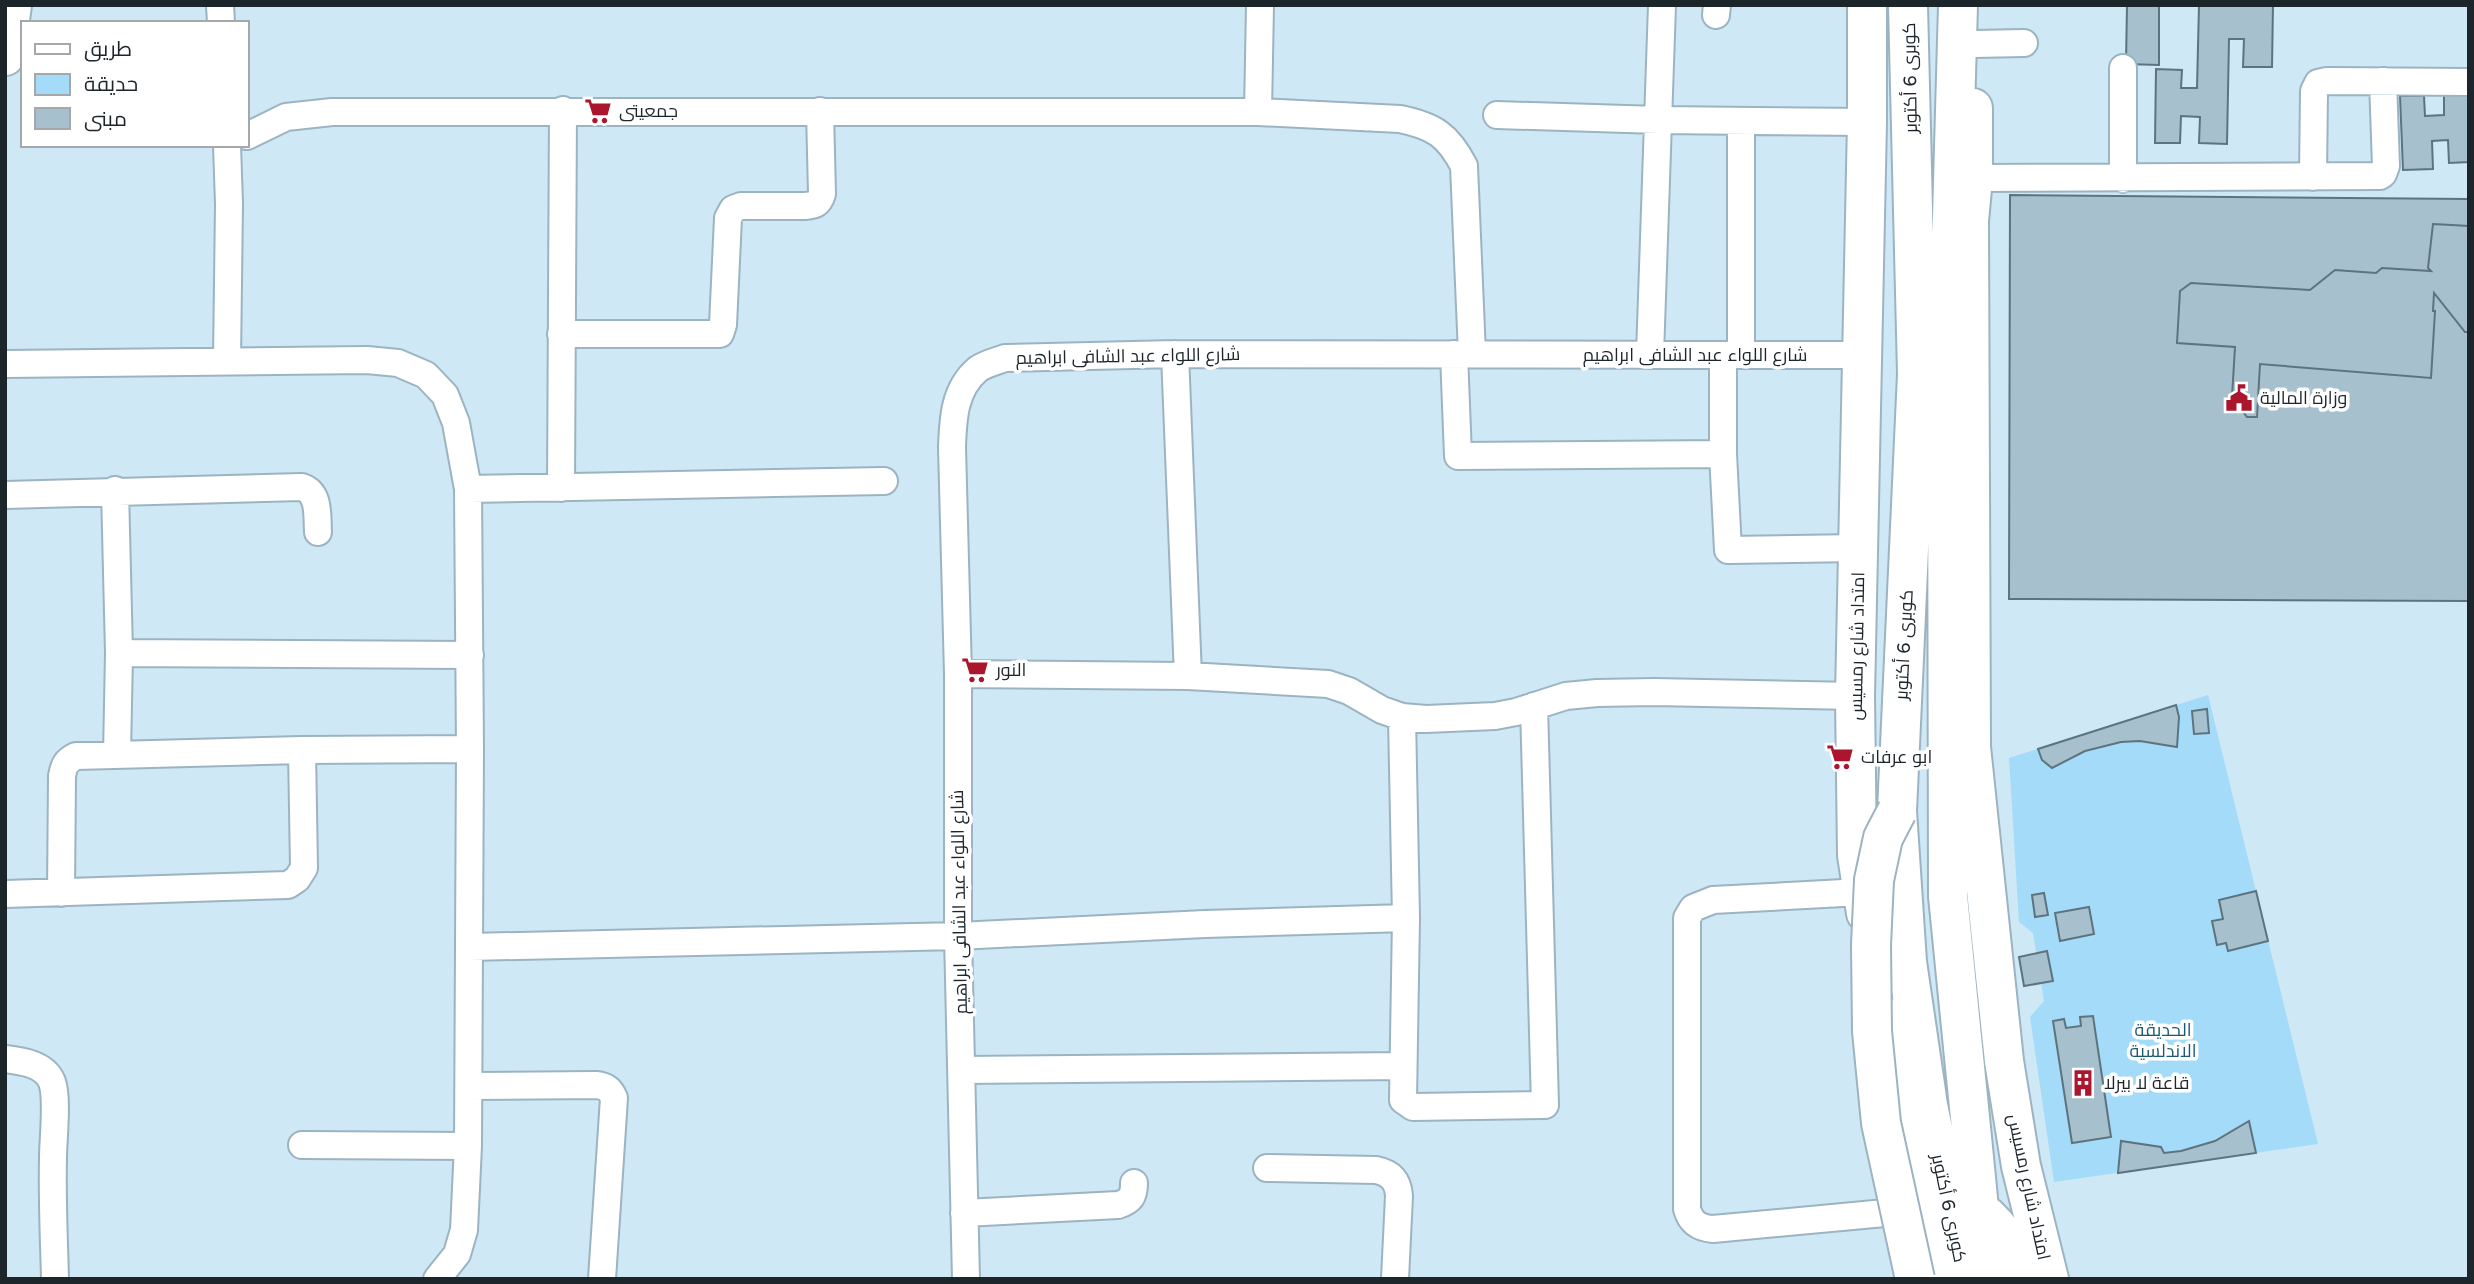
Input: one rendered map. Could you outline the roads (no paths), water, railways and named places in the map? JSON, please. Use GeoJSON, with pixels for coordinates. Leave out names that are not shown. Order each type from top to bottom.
{"type":"FeatureCollection","features":[{"type":"Feature","properties":{"kind":"main road"},"geometry":{"type":"LineString","coordinates":[[5,56],[12,5]]}},
{"type":"Feature","properties":{"kind":"main road","name":"امتداد شارع رمسيس"},"geometry":{"type":"LineString","coordinates":[[1867,5],[1855,696],[1857,855],[1861,892],[1922,1210],[1939,1279]]}},
{"type":"Feature","properties":{"kind":"main road","name":"كوبرى 6 أكتوبر"},"geometry":{"type":"LineString","coordinates":[[1908,5],[1917,374],[1897,811],[1907,962],[1928,1105],[1964,1279]]}},
{"type":"Feature","properties":{"kind":"main road","name":"كوبرى 6 أكتوبر"},"geometry":{"type":"LineString","coordinates":[[1958,5],[1947,395],[1948,896],[1979,1208],[1995,1279]]}},
{"type":"Feature","properties":{"kind":"main road","name":"امتداد شارع رمسيس"},"geometry":{"type":"LineString","coordinates":[[1975,5],[1973,177],[1969,221],[1971,747],[2004,1061],[2021,1166],[2049,1279]]}},
{"type":"Feature","properties":{"kind":"main road"},"geometry":{"type":"LineString","coordinates":[[1897,811],[1883,838],[1874,880],[1871,945],[1872,1031],[1881,1124],[1915,1279]]}},
{"type":"Feature","properties":{"kind":"main road"},"geometry":{"type":"LineString","coordinates":[[1979,1208],[2000,1228],[2012,1246],[2026,1279]]}},
{"type":"Feature","properties":{"kind":"street"},"geometry":{"type":"LineString","coordinates":[[1258,112],[1260,5]]}},
{"type":"Feature","properties":{"kind":"street"},"geometry":{"type":"LineString","coordinates":[[1650,355],[1662,5]]}},
{"type":"Feature","properties":{"kind":"street"},"geometry":{"type":"LineString","coordinates":[[1973,44],[2024,43]]}},
{"type":"Feature","properties":{"kind":"street"},"geometry":{"type":"LineString","coordinates":[[2123,68],[2123,179]]}},
{"type":"Feature","properties":{"kind":"street"},"geometry":{"type":"LineString","coordinates":[[1973,177],[2123,179],[2384,174],[2384,80]]}},
{"type":"Feature","properties":{"kind":"street"},"geometry":{"type":"LineString","coordinates":[[2313,177],[2315,87],[2323,81],[2469,82]]}},
{"type":"Feature","properties":{"kind":"street"},"geometry":{"type":"LineString","coordinates":[[561,488],[563,110]]}},
{"type":"Feature","properties":{"kind":"street"},"geometry":{"type":"LineString","coordinates":[[248,136],[286,117],[307,113],[563,110],[1258,112],[1400,119],[1420,123],[1439,132],[1454,147],[1464,166],[1466,187],[1463,354],[1458,456],[1723,454]]}},
{"type":"Feature","properties":{"kind":"street"},"geometry":{"type":"LineString","coordinates":[[561,334],[720,334],[723,325],[728,218],[733,209],[741,205],[805,206],[816,205],[820,201],[820,111]]}},
{"type":"Feature","properties":{"kind":"street"},"geometry":{"type":"LineString","coordinates":[[1497,115],[1867,122]]}},
{"type":"Feature","properties":{"kind":"street"},"geometry":{"type":"LineString","coordinates":[[1741,121],[1732,355],[1723,454],[1728,550],[1858,548]]}},
{"type":"Feature","properties":{"kind":"street"},"geometry":{"type":"LineString","coordinates":[[227,361],[229,204],[233,147]]}},
{"type":"Feature","properties":{"kind":"street"},"geometry":{"type":"LineString","coordinates":[[1175,354],[1188,676]]}},
{"type":"Feature","properties":{"kind":"street","name":"شارع اللواء عبد الشافى ابراهيم"},"geometry":{"type":"LineString","coordinates":[[965,1279],[958,936],[958,674],[952,447],[953,415],[961,391],[979,369],[1005,358],[1175,354],[1862,355]]}},
{"type":"Feature","properties":{"kind":"street"},"geometry":{"type":"LineString","coordinates":[[5,364],[367,360],[398,363],[426,375],[445,395],[456,423],[468,489],[469,1086],[464,1230],[457,1254],[438,1279]]}},
{"type":"Feature","properties":{"kind":"street"},"geometry":{"type":"LineString","coordinates":[[468,489],[884,481]]}},
{"type":"Feature","properties":{"kind":"street"},"geometry":{"type":"LineString","coordinates":[[5,495],[302,487],[309,489],[313,495],[318,532]]}},
{"type":"Feature","properties":{"kind":"street"},"geometry":{"type":"LineString","coordinates":[[115,490],[119,653],[117,755]]}},
{"type":"Feature","properties":{"kind":"street"},"geometry":{"type":"LineString","coordinates":[[119,653],[470,654]]}},
{"type":"Feature","properties":{"kind":"street"},"geometry":{"type":"LineString","coordinates":[[958,674],[1188,676],[1328,684],[1349,691],[1370,704],[1402,717],[1426,719],[1495,716],[1566,696],[1609,693],[1855,696]]}},
{"type":"Feature","properties":{"kind":"street"},"geometry":{"type":"LineString","coordinates":[[1402,717],[1406,918],[1401,1096],[1409,1106],[1545,1105],[1534,706]]}},
{"type":"Feature","properties":{"kind":"street"},"geometry":{"type":"LineString","coordinates":[[61,892],[62,776],[64,765],[76,756],[470,749]]}},
{"type":"Feature","properties":{"kind":"street"},"geometry":{"type":"LineString","coordinates":[[5,894],[288,885],[298,879],[304,868],[302,750]]}},
{"type":"Feature","properties":{"kind":"street"},"geometry":{"type":"LineString","coordinates":[[1861,892],[1713,900],[1693,908],[1687,918],[1687,1209],[1696,1225],[1713,1229],[1922,1210]]}},
{"type":"Feature","properties":{"kind":"street"},"geometry":{"type":"LineString","coordinates":[[470,947],[958,936],[1406,918]]}},
{"type":"Feature","properties":{"kind":"street"},"geometry":{"type":"LineString","coordinates":[[5,1059],[28,1062],[44,1072],[52,1082],[55,1279]]}},
{"type":"Feature","properties":{"kind":"street"},"geometry":{"type":"LineString","coordinates":[[962,1070],[1402,1066]]}},
{"type":"Feature","properties":{"kind":"street"},"geometry":{"type":"LineString","coordinates":[[469,1086],[596,1085],[611,1091],[614,1098],[602,1279]]}},
{"type":"Feature","properties":{"kind":"street"},"geometry":{"type":"LineString","coordinates":[[302,1144],[468,1146]]}},
{"type":"Feature","properties":{"kind":"street"},"geometry":{"type":"LineString","coordinates":[[1267,1168],[1386,1172],[1398,1186],[1399,1196],[1395,1279]]}},
{"type":"Feature","properties":{"kind":"street"},"geometry":{"type":"LineString","coordinates":[[964,1213],[1118,1205],[1130,1199],[1134,1193],[1134,1183]]}},
{"type":"Feature","properties":{"kind":"place","name":"جمعيتى"},"geometry":{"type":"Point","coordinates":[598,111]}},
{"type":"Feature","properties":{"kind":"place","name":"وزارة المالية"},"geometry":{"type":"Point","coordinates":[2239,398]}},
{"type":"Feature","properties":{"kind":"place","name":"النور"},"geometry":{"type":"Point","coordinates":[975,670]}},
{"type":"Feature","properties":{"kind":"place","name":"ابو عرفات"},"geometry":{"type":"Point","coordinates":[1840,757]}},
{"type":"Feature","properties":{"kind":"place","name":"قاعة لا بيرلا"},"geometry":{"type":"Point","coordinates":[2083,1083]}},
{"type":"Feature","properties":{"kind":"park label","name":"الحديقة الاندلسية"},"geometry":{"type":"Point","coordinates":[2163,1040]}}]}
